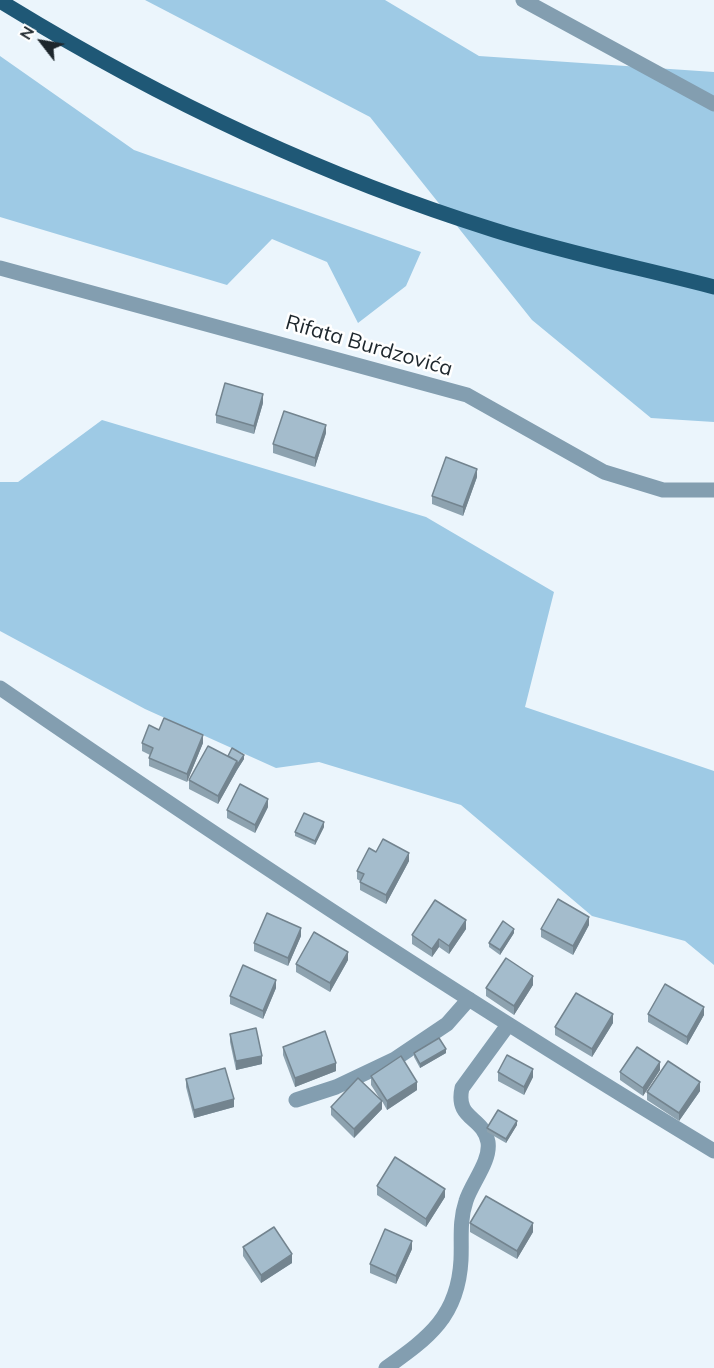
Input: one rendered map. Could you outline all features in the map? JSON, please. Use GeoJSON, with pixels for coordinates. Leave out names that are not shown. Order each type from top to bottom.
{"type":"FeatureCollection","features":[{"type":"Feature","properties":{"kind":"main road"},"geometry":{"type":"LineString","coordinates":[[0,1],[87,55],[290,154],[322,167],[495,231],[714,287]]}},
{"type":"Feature","properties":{"kind":"street"},"geometry":{"type":"LineString","coordinates":[[523,0],[714,104]]}},
{"type":"Feature","properties":{"kind":"street","name":"Rifata Burdzovića"},"geometry":{"type":"LineString","coordinates":[[0,268],[467,395],[604,472],[663,490],[714,490]]}},
{"type":"Feature","properties":{"kind":"street"},"geometry":{"type":"LineString","coordinates":[[0,688],[143,787],[508,1025],[714,1151]]}},
{"type":"Feature","properties":{"kind":"street"},"geometry":{"type":"LineString","coordinates":[[296,1100],[336,1086],[394,1059],[447,1024],[469,999]]}},
{"type":"Feature","properties":{"kind":"street"},"geometry":{"type":"LineString","coordinates":[[386,1368],[426,1340],[446,1316],[454,1296],[461,1262],[459,1224],[489,1145],[484,1130],[464,1112],[460,1100],[462,1088],[508,1025]]}},
{"type":"Feature","properties":{"kind":"shaded area"},"geometry":{"type":"Polygon","coordinates":[[[145,0],[385,0],[479,56],[714,72],[714,422],[651,418],[532,320],[370,117],[145,0]]]}},
{"type":"Feature","properties":{"kind":"shaded area"},"geometry":{"type":"Polygon","coordinates":[[[0,56],[134,150],[421,252],[406,286],[358,323],[327,262],[272,239],[227,285],[0,217],[0,56]]]}},
{"type":"Feature","properties":{"kind":"shaded area"},"geometry":{"type":"Polygon","coordinates":[[[102,420],[426,517],[554,592],[525,707],[714,771],[714,965],[685,941],[592,916],[461,805],[319,762],[276,768],[145,709],[0,631],[0,482],[18,482],[102,420]]]}},
{"type":"Feature","properties":{"kind":"building"},"geometry":{"type":"Polygon","coordinates":[[[225,383],[263,394],[254,426],[216,415],[225,383]]]}},
{"type":"Feature","properties":{"kind":"building"},"geometry":{"type":"Polygon","coordinates":[[[284,411],[326,425],[315,458],[273,444],[284,411]]]}},
{"type":"Feature","properties":{"kind":"building"},"geometry":{"type":"Polygon","coordinates":[[[446,457],[477,469],[463,507],[432,496],[446,457]]]}},
{"type":"Feature","properties":{"kind":"building"},"geometry":{"type":"Polygon","coordinates":[[[164,718],[203,735],[187,774],[149,758],[153,748],[142,743],[149,725],[159,730],[164,718]]]}},
{"type":"Feature","properties":{"kind":"building"},"geometry":{"type":"Polygon","coordinates":[[[208,746],[237,761],[218,796],[189,780],[208,746]]]}},
{"type":"Feature","properties":{"kind":"building"},"geometry":{"type":"Polygon","coordinates":[[[232,748],[244,755],[237,765],[237,761],[228,756],[232,748]]]}},
{"type":"Feature","properties":{"kind":"building"},"geometry":{"type":"Polygon","coordinates":[[[240,784],[268,799],[255,825],[227,810],[240,784]]]}},
{"type":"Feature","properties":{"kind":"building"},"geometry":{"type":"Polygon","coordinates":[[[304,813],[324,822],[315,841],[295,832],[304,813]]]}},
{"type":"Feature","properties":{"kind":"building"},"geometry":{"type":"Polygon","coordinates":[[[383,839],[409,853],[386,895],[360,882],[364,874],[357,871],[369,848],[376,852],[383,839]]]}},
{"type":"Feature","properties":{"kind":"building"},"geometry":{"type":"Polygon","coordinates":[[[558,899],[589,917],[573,946],[541,929],[558,899]]]}},
{"type":"Feature","properties":{"kind":"building"},"geometry":{"type":"Polygon","coordinates":[[[435,900],[466,920],[449,946],[439,939],[432,949],[412,935],[435,900]]]}},
{"type":"Feature","properties":{"kind":"building"},"geometry":{"type":"Polygon","coordinates":[[[267,913],[301,928],[288,958],[254,943],[267,913]]]}},
{"type":"Feature","properties":{"kind":"building"},"geometry":{"type":"Polygon","coordinates":[[[503,921],[514,929],[500,950],[489,943],[503,921]]]}},
{"type":"Feature","properties":{"kind":"building"},"geometry":{"type":"Polygon","coordinates":[[[314,932],[348,952],[330,983],[296,964],[314,932]]]}},
{"type":"Feature","properties":{"kind":"building"},"geometry":{"type":"Polygon","coordinates":[[[506,958],[533,976],[514,1006],[486,988],[506,958]]]}},
{"type":"Feature","properties":{"kind":"building"},"geometry":{"type":"Polygon","coordinates":[[[243,965],[276,980],[263,1011],[230,996],[243,965]]]}},
{"type":"Feature","properties":{"kind":"building"},"geometry":{"type":"Polygon","coordinates":[[[665,984],[704,1007],[687,1037],[648,1014],[665,984]]]}},
{"type":"Feature","properties":{"kind":"building"},"geometry":{"type":"Polygon","coordinates":[[[576,993],[613,1014],[592,1049],[555,1027],[576,993]]]}},
{"type":"Feature","properties":{"kind":"building"},"geometry":{"type":"Polygon","coordinates":[[[256,1028],[262,1056],[236,1061],[230,1034],[256,1028]]]}},
{"type":"Feature","properties":{"kind":"building"},"geometry":{"type":"Polygon","coordinates":[[[325,1031],[336,1063],[295,1078],[283,1047],[325,1031]]]}},
{"type":"Feature","properties":{"kind":"building"},"geometry":{"type":"Polygon","coordinates":[[[439,1038],[446,1049],[420,1064],[414,1053],[439,1038]]]}},
{"type":"Feature","properties":{"kind":"building"},"geometry":{"type":"Polygon","coordinates":[[[637,1047],[660,1062],[643,1088],[620,1072],[637,1047]]]}},
{"type":"Feature","properties":{"kind":"building"},"geometry":{"type":"Polygon","coordinates":[[[507,1055],[533,1069],[524,1087],[498,1072],[507,1055]]]}},
{"type":"Feature","properties":{"kind":"building"},"geometry":{"type":"Polygon","coordinates":[[[401,1056],[417,1082],[387,1101],[371,1076],[401,1056]]]}},
{"type":"Feature","properties":{"kind":"building"},"geometry":{"type":"Polygon","coordinates":[[[668,1061],[700,1082],[679,1113],[647,1092],[668,1061]]]}},
{"type":"Feature","properties":{"kind":"building"},"geometry":{"type":"Polygon","coordinates":[[[225,1068],[234,1099],[194,1110],[186,1079],[225,1068]]]}},
{"type":"Feature","properties":{"kind":"building"},"geometry":{"type":"Polygon","coordinates":[[[358,1078],[382,1101],[354,1129],[331,1107],[358,1078]]]}},
{"type":"Feature","properties":{"kind":"building"},"geometry":{"type":"Polygon","coordinates":[[[498,1110],[517,1121],[506,1139],[487,1128],[498,1110]]]}},
{"type":"Feature","properties":{"kind":"building"},"geometry":{"type":"Polygon","coordinates":[[[395,1157],[445,1189],[426,1219],[377,1186],[395,1157]]]}},
{"type":"Feature","properties":{"kind":"building"},"geometry":{"type":"Polygon","coordinates":[[[486,1196],[533,1223],[517,1251],[470,1223],[486,1196]]]}},
{"type":"Feature","properties":{"kind":"building"},"geometry":{"type":"Polygon","coordinates":[[[274,1227],[292,1254],[261,1275],[243,1247],[274,1227]]]}},
{"type":"Feature","properties":{"kind":"building"},"geometry":{"type":"Polygon","coordinates":[[[385,1229],[412,1241],[396,1276],[370,1264],[385,1229]]]}}]}
